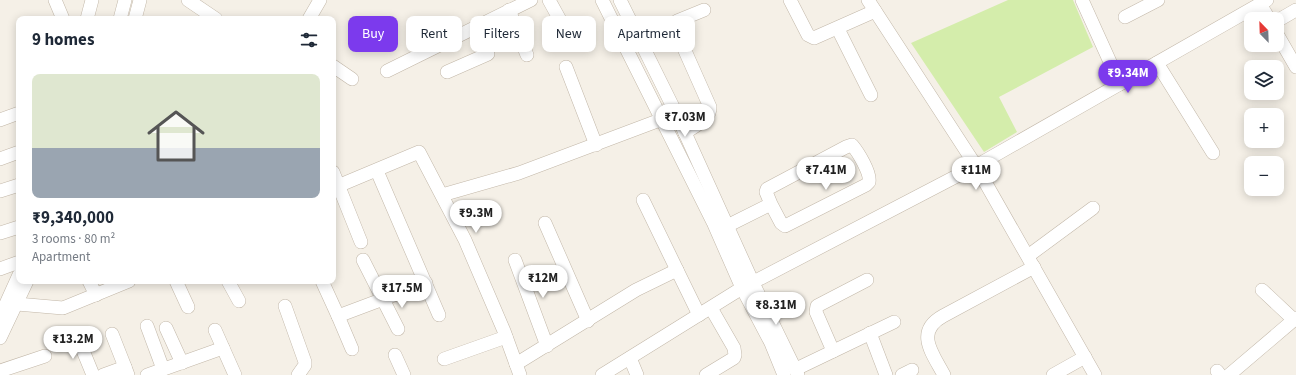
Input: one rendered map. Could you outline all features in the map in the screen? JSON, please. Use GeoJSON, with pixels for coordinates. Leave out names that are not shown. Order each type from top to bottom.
{"type":"FeatureCollection","features":[{"type":"Feature","properties":{"kind":"street"},"geometry":{"type":"LineString","coordinates":[[55,0],[61,16]]}},
{"type":"Feature","properties":{"kind":"street"},"geometry":{"type":"LineString","coordinates":[[88,16],[92,0]]}},
{"type":"Feature","properties":{"kind":"street"},"geometry":{"type":"LineString","coordinates":[[121,16],[125,0]]}},
{"type":"Feature","properties":{"kind":"street"},"geometry":{"type":"LineString","coordinates":[[136,16],[140,0]]}},
{"type":"Feature","properties":{"kind":"street"},"geometry":{"type":"LineString","coordinates":[[188,0],[212,16]]}},
{"type":"Feature","properties":{"kind":"street"},"geometry":{"type":"LineString","coordinates":[[311,16],[320,0]]}},
{"type":"Feature","properties":{"kind":"street"},"geometry":{"type":"LineString","coordinates":[[498,16],[531,0]]}},
{"type":"Feature","properties":{"kind":"street"},"geometry":{"type":"LineString","coordinates":[[550,0],[558,16]]}},
{"type":"Feature","properties":{"kind":"street"},"geometry":{"type":"LineString","coordinates":[[602,0],[713,222],[797,372],[833,351],[894,322]]}},
{"type":"Feature","properties":{"kind":"street"},"geometry":{"type":"LineString","coordinates":[[620,0],[676,113],[727,226],[748,286],[784,375]]}},
{"type":"Feature","properties":{"kind":"street"},"geometry":{"type":"LineString","coordinates":[[790,0],[810,37],[818,37],[875,11]]}},
{"type":"Feature","properties":{"kind":"street"},"geometry":{"type":"LineString","coordinates":[[868,0],[976,166],[1095,375]]}},
{"type":"Feature","properties":{"kind":"street"},"geometry":{"type":"LineString","coordinates":[[1082,0],[1120,84]]}},
{"type":"Feature","properties":{"kind":"street"},"geometry":{"type":"LineString","coordinates":[[1125,17],[1150,2]]}},
{"type":"Feature","properties":{"kind":"street"},"geometry":{"type":"LineString","coordinates":[[602,375],[748,286],[976,166],[1264,2],[1267,12]]}},
{"type":"Feature","properties":{"kind":"street"},"geometry":{"type":"LineString","coordinates":[[510,10],[527,55]]}},
{"type":"Feature","properties":{"kind":"street"},"geometry":{"type":"LineString","coordinates":[[684,133],[707,117],[710,107],[674,26],[677,21],[704,10]]}},
{"type":"Feature","properties":{"kind":"street"},"geometry":{"type":"LineString","coordinates":[[1284,17],[1296,10]]}},
{"type":"Feature","properties":{"kind":"street"},"geometry":{"type":"LineString","coordinates":[[838,29],[871,95]]}},
{"type":"Feature","properties":{"kind":"street"},"geometry":{"type":"LineString","coordinates":[[387,72],[470,30]]}},
{"type":"Feature","properties":{"kind":"street"},"geometry":{"type":"LineString","coordinates":[[1284,44],[1294,59]]}},
{"type":"Feature","properties":{"kind":"street"},"geometry":{"type":"LineString","coordinates":[[447,72],[488,54],[487,52]]}},
{"type":"Feature","properties":{"kind":"street"},"geometry":{"type":"LineString","coordinates":[[1156,63],[1213,153]]}},
{"type":"Feature","properties":{"kind":"street"},"geometry":{"type":"LineString","coordinates":[[566,66],[596,145]]}},
{"type":"Feature","properties":{"kind":"street"},"geometry":{"type":"LineString","coordinates":[[336,68],[352,79]]}},
{"type":"Feature","properties":{"kind":"street"},"geometry":{"type":"LineString","coordinates":[[442,195],[512,176],[676,113]]}},
{"type":"Feature","properties":{"kind":"street"},"geometry":{"type":"LineString","coordinates":[[0,120],[16,114]]}},
{"type":"Feature","properties":{"kind":"street"},"geometry":{"type":"LineString","coordinates":[[852,145],[869,175],[870,179],[866,185],[785,226],[781,223],[771,204],[766,192],[767,189],[852,145]]}},
{"type":"Feature","properties":{"kind":"street"},"geometry":{"type":"LineString","coordinates":[[361,242],[336,187],[419,152],[465,240],[506,337],[518,370],[547,346],[636,290],[676,270]]}},
{"type":"Feature","properties":{"kind":"street"},"geometry":{"type":"LineString","coordinates":[[0,159],[16,153]]}},
{"type":"Feature","properties":{"kind":"street"},"geometry":{"type":"LineString","coordinates":[[377,171],[439,315]]}},
{"type":"Feature","properties":{"kind":"street"},"geometry":{"type":"LineString","coordinates":[[0,191],[16,186]]}},
{"type":"Feature","properties":{"kind":"street"},"geometry":{"type":"LineString","coordinates":[[643,200],[699,315]]}},
{"type":"Feature","properties":{"kind":"street"},"geometry":{"type":"LineString","coordinates":[[727,226],[771,204]]}},
{"type":"Feature","properties":{"kind":"street"},"geometry":{"type":"LineString","coordinates":[[944,375],[927,340],[927,332],[930,326],[936,320],[1031,262],[1093,208]]}},
{"type":"Feature","properties":{"kind":"street"},"geometry":{"type":"LineString","coordinates":[[546,223],[588,321]]}},
{"type":"Feature","properties":{"kind":"street"},"geometry":{"type":"LineString","coordinates":[[0,233],[16,228]]}},
{"type":"Feature","properties":{"kind":"street"},"geometry":{"type":"LineString","coordinates":[[363,260],[398,329]]}},
{"type":"Feature","properties":{"kind":"street"},"geometry":{"type":"LineString","coordinates":[[515,260],[547,346]]}},
{"type":"Feature","properties":{"kind":"street"},"geometry":{"type":"LineString","coordinates":[[0,269],[16,263]]}},
{"type":"Feature","properties":{"kind":"street"},"geometry":{"type":"LineString","coordinates":[[1,310],[16,280]]}},
{"type":"Feature","properties":{"kind":"street"},"geometry":{"type":"LineString","coordinates":[[833,351],[816,309],[817,306],[867,280]]}},
{"type":"Feature","properties":{"kind":"street"},"geometry":{"type":"LineString","coordinates":[[338,316],[426,283]]}},
{"type":"Feature","properties":{"kind":"street"},"geometry":{"type":"LineString","coordinates":[[0,338],[26,284]]}},
{"type":"Feature","properties":{"kind":"street"},"geometry":{"type":"LineString","coordinates":[[90,284],[96,295]]}},
{"type":"Feature","properties":{"kind":"street"},"geometry":{"type":"LineString","coordinates":[[17,304],[63,308],[122,284]]}},
{"type":"Feature","properties":{"kind":"street"},"geometry":{"type":"LineString","coordinates":[[177,284],[188,307]]}},
{"type":"Feature","properties":{"kind":"street"},"geometry":{"type":"LineString","coordinates":[[230,284],[239,301]]}},
{"type":"Feature","properties":{"kind":"street"},"geometry":{"type":"LineString","coordinates":[[323,284],[352,349]]}},
{"type":"Feature","properties":{"kind":"street"},"geometry":{"type":"LineString","coordinates":[[1222,374],[1294,322],[1262,290]]}},
{"type":"Feature","properties":{"kind":"street"},"geometry":{"type":"LineString","coordinates":[[285,306],[305,362],[305,365],[298,375]]}},
{"type":"Feature","properties":{"kind":"street"},"geometry":{"type":"LineString","coordinates":[[706,375],[734,358],[736,355],[734,348],[711,308]]}},
{"type":"Feature","properties":{"kind":"street"},"geometry":{"type":"LineString","coordinates":[[147,326],[163,369]]}},
{"type":"Feature","properties":{"kind":"street"},"geometry":{"type":"LineString","coordinates":[[166,328],[182,363]]}},
{"type":"Feature","properties":{"kind":"street"},"geometry":{"type":"LineString","coordinates":[[215,330],[235,375]]}},
{"type":"Feature","properties":{"kind":"street"},"geometry":{"type":"LineString","coordinates":[[102,375],[127,371],[112,334]]}},
{"type":"Feature","properties":{"kind":"street"},"geometry":{"type":"LineString","coordinates":[[870,334],[886,375]]}},
{"type":"Feature","properties":{"kind":"street"},"geometry":{"type":"LineString","coordinates":[[77,336],[93,375]]}},
{"type":"Feature","properties":{"kind":"street"},"geometry":{"type":"LineString","coordinates":[[444,359],[506,337]]}},
{"type":"Feature","properties":{"kind":"street"},"geometry":{"type":"LineString","coordinates":[[148,375],[223,348]]}},
{"type":"Feature","properties":{"kind":"street"},"geometry":{"type":"LineString","coordinates":[[395,355],[404,375]]}},
{"type":"Feature","properties":{"kind":"street"},"geometry":{"type":"LineString","coordinates":[[0,371],[45,356]]}},
{"type":"Feature","properties":{"kind":"street"},"geometry":{"type":"LineString","coordinates":[[1053,375],[1085,357]]}},
{"type":"Feature","properties":{"kind":"street"},"geometry":{"type":"LineString","coordinates":[[630,358],[637,375]]}},
{"type":"Feature","properties":{"kind":"green space"},"geometry":{"type":"Polygon","coordinates":[[[1008,0],[1073,0],[1093,47],[999,97],[1017,132],[984,152],[911,43],[1008,0]]]}}]}
